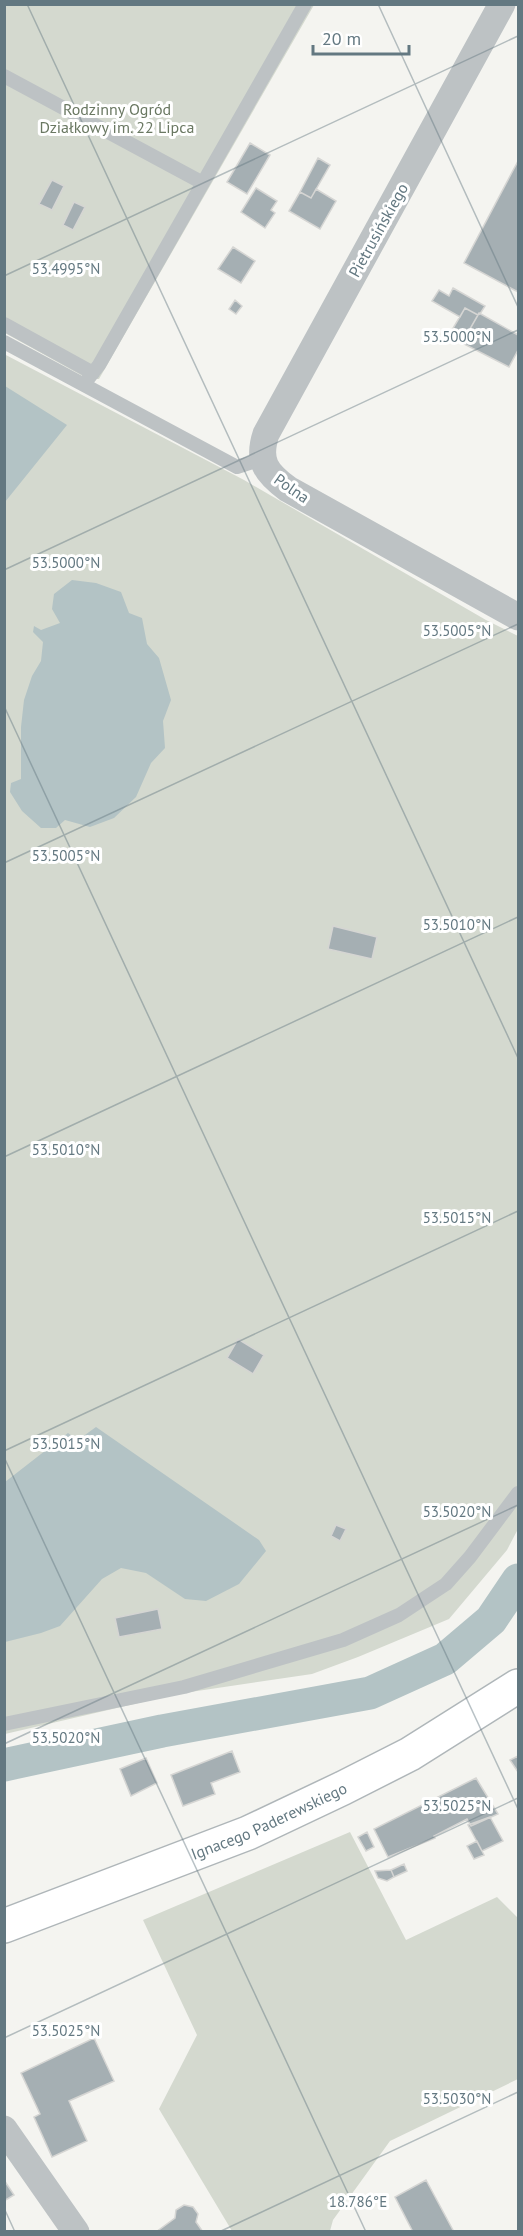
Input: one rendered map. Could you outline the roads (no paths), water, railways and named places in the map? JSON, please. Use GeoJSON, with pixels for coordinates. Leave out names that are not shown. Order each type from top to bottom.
{"type":"FeatureCollection","features":[{"type":"Feature","properties":{"kind":"main road","name":"Ignacego Paderewskiego"},"geometry":{"type":"LineString","coordinates":[[4,1926],[159,1869],[258,1828],[410,1754],[519,1686]]}},
{"type":"Feature","properties":{"kind":"street","name":"Pietrusińskiego"},"geometry":{"type":"LineString","coordinates":[[262,459],[262,447],[266,434],[502,4]]}},
{"type":"Feature","properties":{"kind":"street","name":"Polna"},"geometry":{"type":"LineString","coordinates":[[262,459],[274,479],[288,489],[519,617]]}},
{"type":"Feature","properties":{"kind":"street"},"geometry":{"type":"LineString","coordinates":[[4,2129],[76,2232]]}},
{"type":"Feature","properties":{"kind":"lane"},"geometry":{"type":"LineString","coordinates":[[4,324],[89,379],[305,4]]}},
{"type":"Feature","properties":{"kind":"lane"},"geometry":{"type":"LineString","coordinates":[[4,76],[203,183]]}},
{"type":"Feature","properties":{"kind":"lane","name":"Polna"},"geometry":{"type":"LineString","coordinates":[[4,342],[89,379],[237,467],[262,459]]}},
{"type":"Feature","properties":{"kind":"lane"},"geometry":{"type":"LineString","coordinates":[[4,1724],[184,1687],[343,1640],[381,1624],[446,1584],[519,1493]]}},
{"type":"Feature","properties":{"kind":"waterway"},"geometry":{"type":"LineString","coordinates":[[4,1765],[162,1731],[370,1693],[445,1659],[491,1620],[518,1580]]}},
{"type":"Feature","properties":{"kind":"park label","name":"Rodzinny Ogród Działkowy im. 22 Lipca"},"geometry":{"type":"Point","coordinates":[117,118]}}]}
